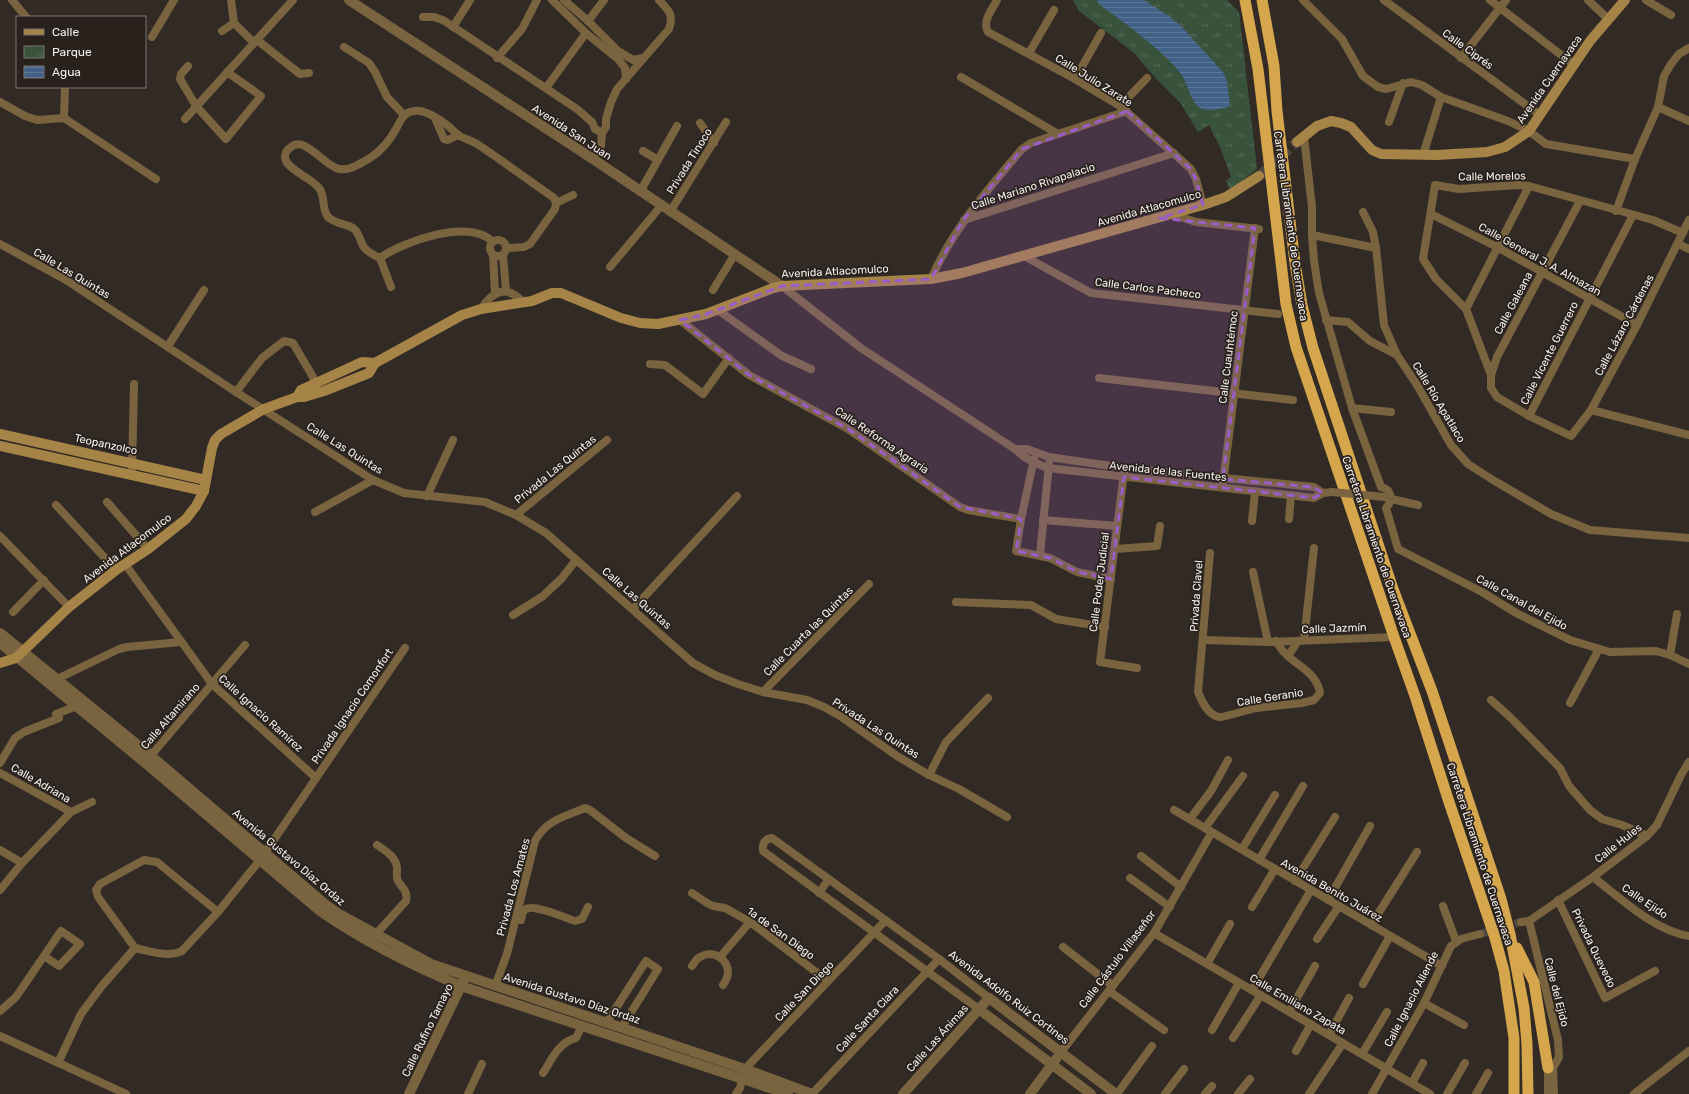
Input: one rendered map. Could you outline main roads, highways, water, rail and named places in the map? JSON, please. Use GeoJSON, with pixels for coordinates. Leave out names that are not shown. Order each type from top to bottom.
{"type":"FeatureCollection","features":[{"type":"Feature","properties":{"kind":"highway","name":"Carretera Libramiento de Cuernavaca"},"geometry":{"type":"LineString","coordinates":[[1245,0],[1258,69],[1286,304],[1294,340],[1415,696],[1497,944],[1504,970],[1514,1038],[1514,1094]]}},
{"type":"Feature","properties":{"kind":"highway","name":"Carretera Libramiento de Cuernavaca"},"geometry":{"type":"LineString","coordinates":[[1262,0],[1274,66],[1277,111],[1295,263],[1302,305],[1313,348],[1393,589],[1432,690],[1498,891],[1510,934],[1524,1008],[1527,1044],[1528,1094]]}},
{"type":"Feature","properties":{"kind":"highway"},"geometry":{"type":"LineString","coordinates":[[1510,934],[1534,982],[1551,1068]]}},
{"type":"Feature","properties":{"kind":"main road","name":"Avenida Cuernavaca"},"geometry":{"type":"LineString","coordinates":[[1300,139],[1317,126],[1331,121],[1351,127],[1372,150],[1381,154],[1423,155],[1488,152],[1505,147],[1529,131],[1590,41],[1625,0]]}},
{"type":"Feature","properties":{"kind":"main road","name":"Avenida Atlacomulco"},"geometry":{"type":"LineString","coordinates":[[0,662],[20,655],[70,607],[116,570],[148,549],[186,519],[196,506],[204,491],[212,448],[215,440],[222,434],[264,409],[297,397],[304,397],[316,388],[362,362],[375,363],[462,315],[481,309],[523,302],[552,293],[560,293],[621,318],[640,323],[658,324],[718,310],[773,288],[782,286],[931,279],[962,273],[1203,205],[1226,197],[1258,176]]}},
{"type":"Feature","properties":{"kind":"main road","name":"Teopanzolco"},"geometry":{"type":"LineString","coordinates":[[0,434],[132,462],[206,480]]}},
{"type":"Feature","properties":{"kind":"main road"},"geometry":{"type":"LineString","coordinates":[[0,446],[204,491]]}},
{"type":"Feature","properties":{"kind":"water"},"geometry":{"type":"Polygon","coordinates":[[[1097,0],[1144,0],[1169,16],[1181,26],[1223,72],[1227,81],[1230,106],[1215,110],[1200,108],[1191,97],[1181,74],[1164,55],[1099,4],[1097,0]]]}},
{"type":"Feature","properties":{"kind":"tunnel"},"geometry":{"type":"LineString","coordinates":[[1259,176],[1297,142]]}},
{"type":"Feature","properties":{"kind":"tunnel"},"geometry":{"type":"LineString","coordinates":[[1480,934],[1521,922]]}}]}
